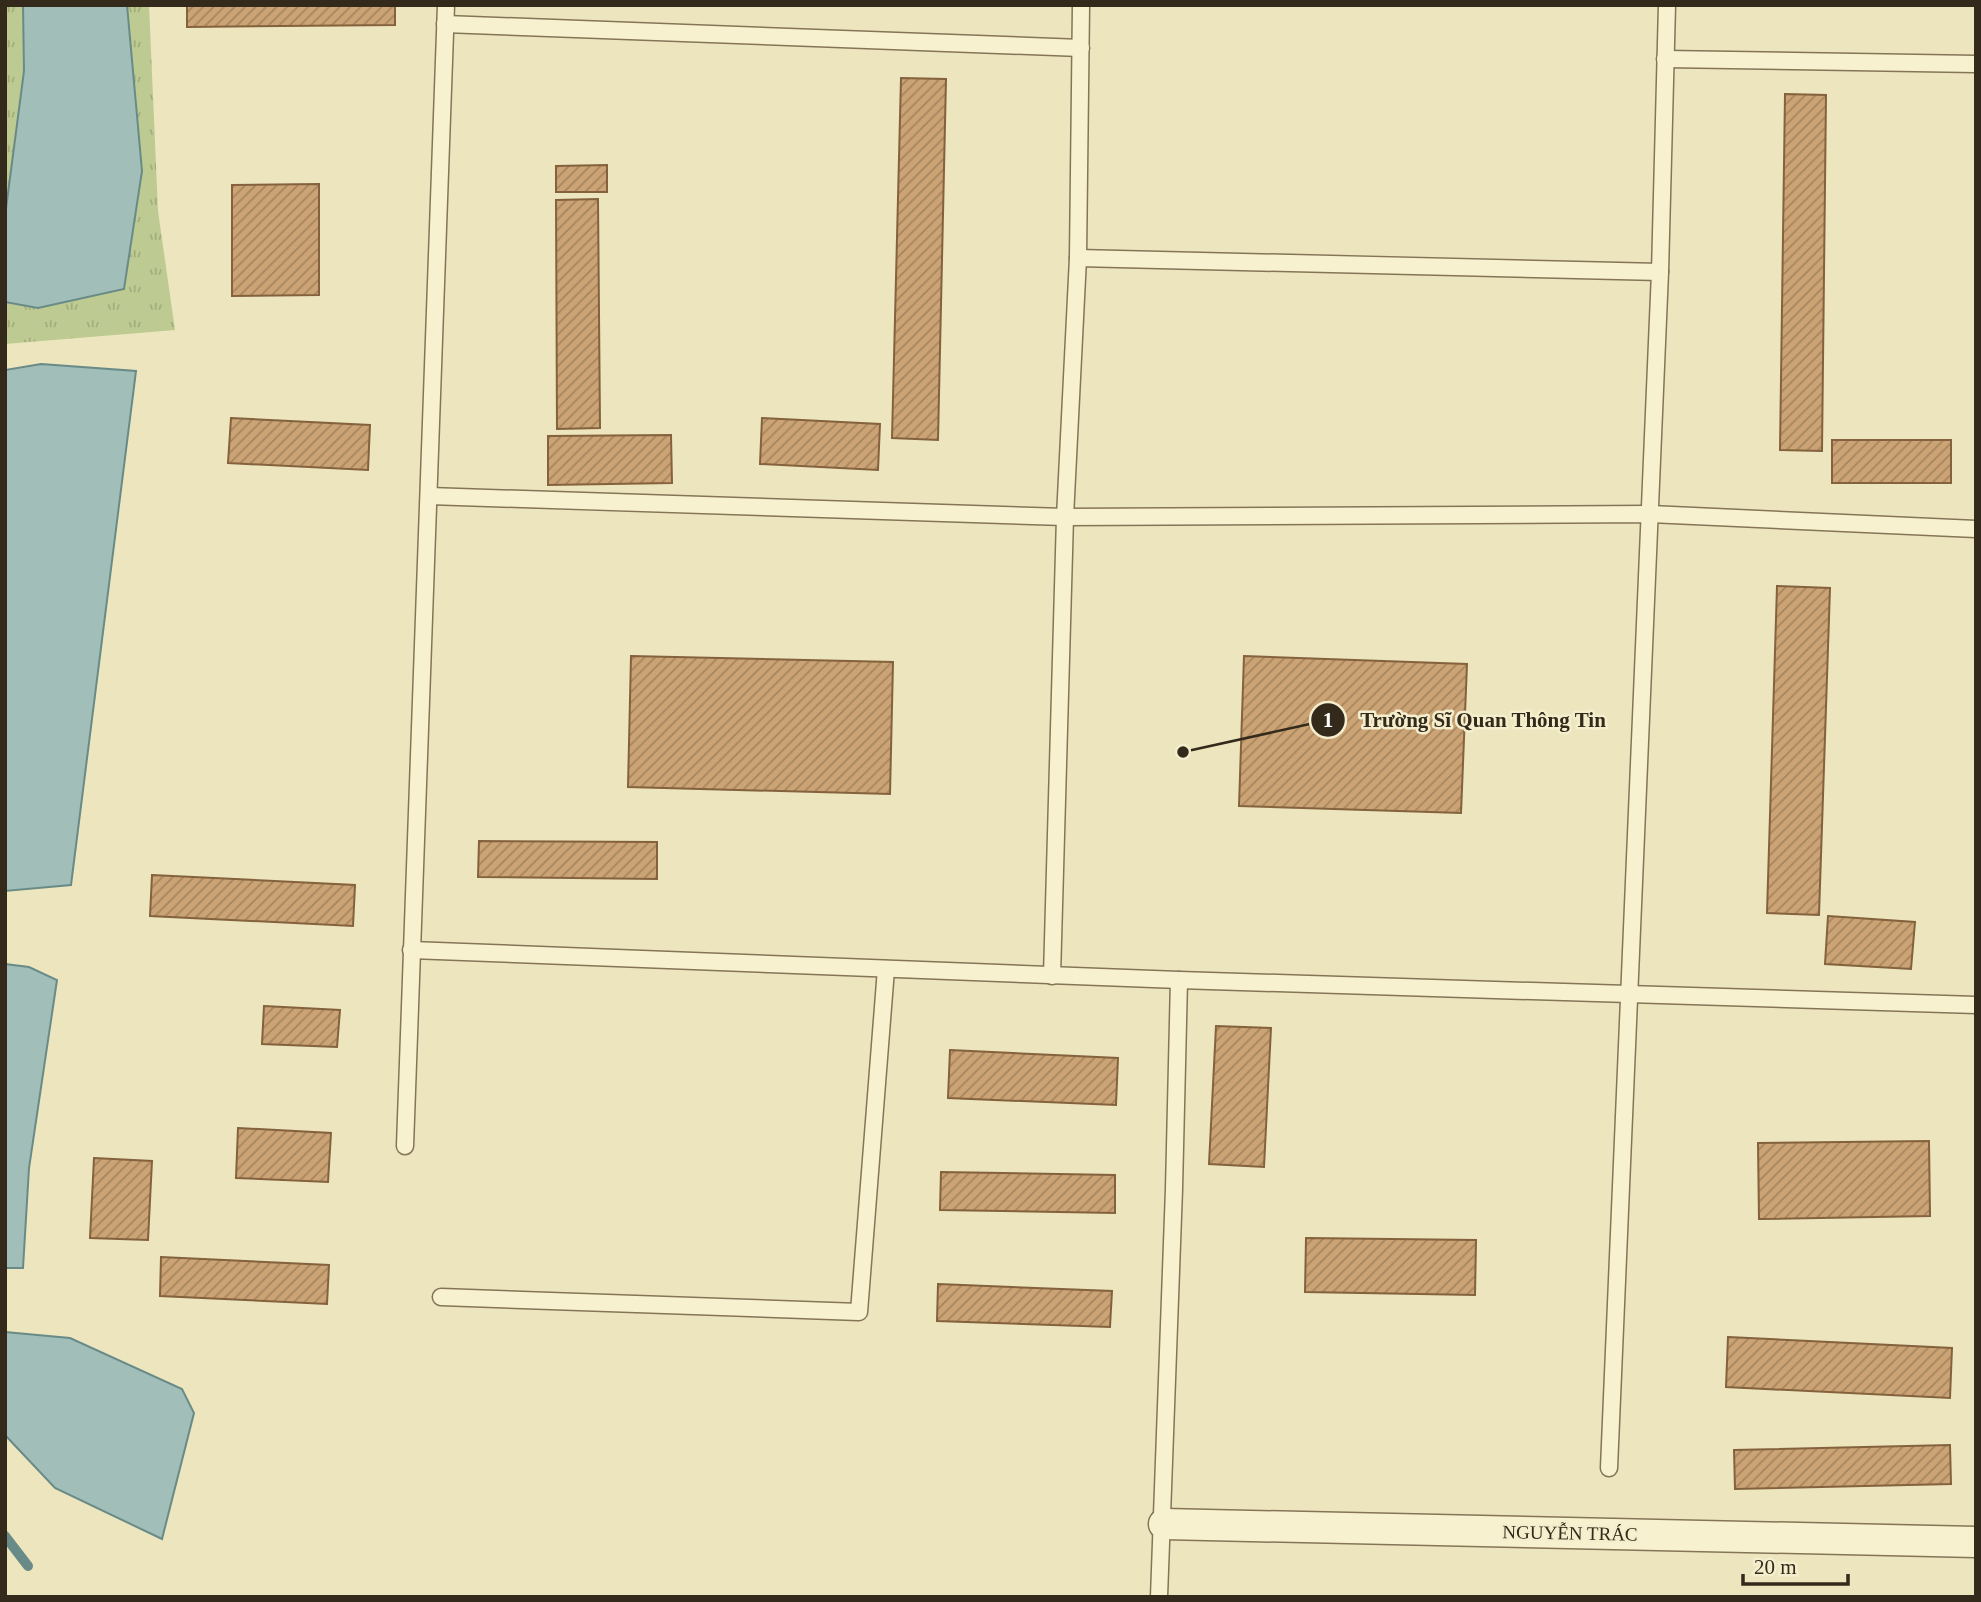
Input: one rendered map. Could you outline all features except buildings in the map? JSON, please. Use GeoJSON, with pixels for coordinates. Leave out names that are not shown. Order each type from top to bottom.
{"type":"FeatureCollection","features":[{"type":"Feature","properties":{"kind":"street","name":"NGUYỄN TRÁC"},"geometry":{"type":"LineString","coordinates":[[1164,1524],[1976,1542]]}},
{"type":"Feature","properties":{"kind":"lane"},"geometry":{"type":"LineString","coordinates":[[405,1146],[446,5]]}},
{"type":"Feature","properties":{"kind":"lane"},"geometry":{"type":"LineString","coordinates":[[1052,976],[1065,517],[1078,258],[1081,5]]}},
{"type":"Feature","properties":{"kind":"lane"},"geometry":{"type":"LineString","coordinates":[[1609,1468],[1660,272],[1667,5]]}},
{"type":"Feature","properties":{"kind":"lane"},"geometry":{"type":"LineString","coordinates":[[445,23],[1081,48]]}},
{"type":"Feature","properties":{"kind":"lane"},"geometry":{"type":"LineString","coordinates":[[1665,59],[1976,64]]}},
{"type":"Feature","properties":{"kind":"lane"},"geometry":{"type":"LineString","coordinates":[[1078,258],[1660,272]]}},
{"type":"Feature","properties":{"kind":"lane"},"geometry":{"type":"LineString","coordinates":[[429,496],[1065,517],[1650,513],[1976,529]]}},
{"type":"Feature","properties":{"kind":"lane"},"geometry":{"type":"LineString","coordinates":[[411,950],[1179,981],[1976,1005]]}},
{"type":"Feature","properties":{"kind":"lane"},"geometry":{"type":"LineString","coordinates":[[441,1297],[859,1312],[886,970]]}},
{"type":"Feature","properties":{"kind":"lane"},"geometry":{"type":"LineString","coordinates":[[1159,1597],[1164,1524],[1179,981]]}},
{"type":"Feature","properties":{"kind":"green space"},"geometry":{"type":"Polygon","coordinates":[[[5,5],[23,5],[24,71],[5,216],[5,5]]]}},
{"type":"Feature","properties":{"kind":"green space"},"geometry":{"type":"Polygon","coordinates":[[[127,5],[149,5],[158,211],[175,330],[5,344],[5,302],[38,308],[128,28],[127,5]]]}},
{"type":"Feature","properties":{"kind":"water"},"geometry":{"type":"Polygon","coordinates":[[[23,5],[127,5],[142,171],[124,289],[38,308],[5,302],[5,216],[24,71],[23,5]]]}},
{"type":"Feature","properties":{"kind":"water"},"geometry":{"type":"Polygon","coordinates":[[[41,364],[136,371],[71,885],[5,891],[5,370],[41,364]]]}},
{"type":"Feature","properties":{"kind":"water"},"geometry":{"type":"Polygon","coordinates":[[[5,964],[29,967],[57,980],[29,1168],[23,1268],[5,1268],[5,964]]]}},
{"type":"Feature","properties":{"kind":"water"},"geometry":{"type":"Polygon","coordinates":[[[5,1332],[70,1338],[182,1389],[194,1413],[162,1539],[55,1488],[5,1435],[5,1332]]]}},
{"type":"Feature","properties":{"kind":"waterway"},"geometry":{"type":"LineString","coordinates":[[5,1536],[28,1566]]}},
{"type":"Feature","properties":{"kind":"place","name":"Trường Sĩ Quan Thông Tin"},"geometry":{"type":"Point","coordinates":[1183,752]}}]}
